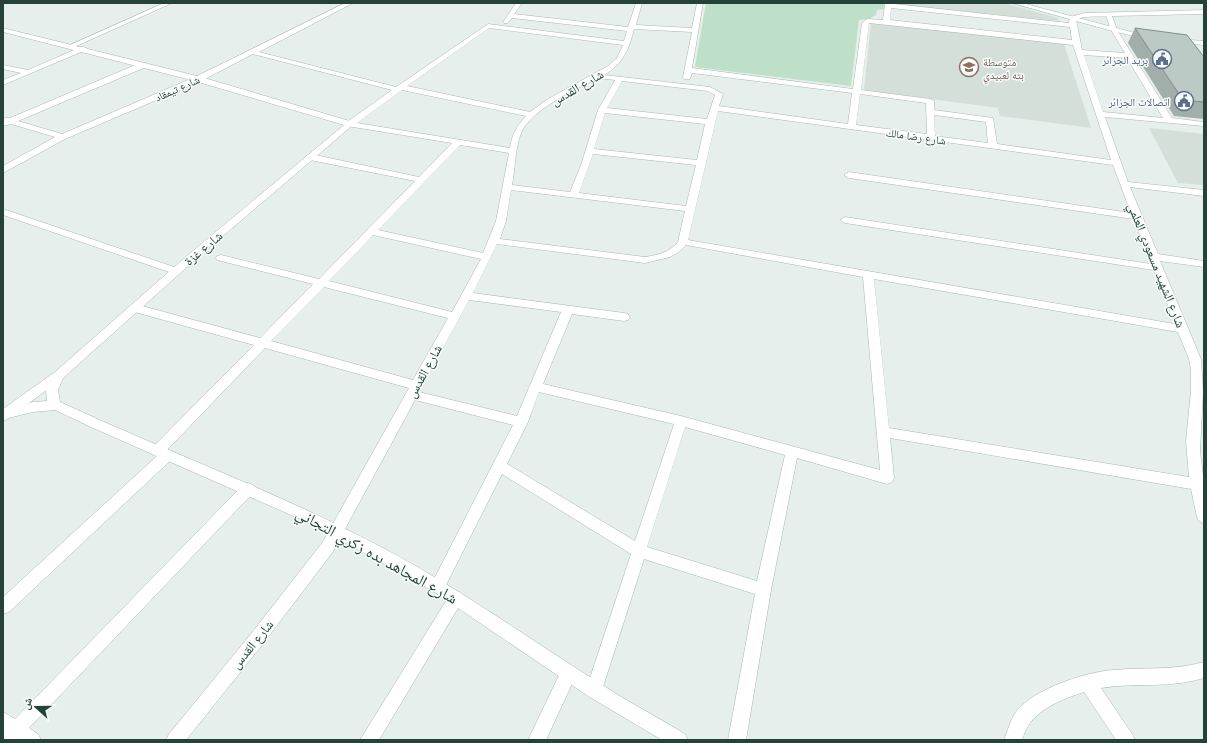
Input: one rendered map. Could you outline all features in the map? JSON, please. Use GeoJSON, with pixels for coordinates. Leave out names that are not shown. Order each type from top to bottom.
{"type":"FeatureCollection","features":[{"type":"Feature","properties":{"kind":"street"},"geometry":{"type":"LineString","coordinates":[[72,46],[169,3]]}},
{"type":"Feature","properties":{"kind":"street","name":"شارع تيمقاد"},"geometry":{"type":"LineString","coordinates":[[3,170],[62,137],[198,79],[350,3]]}},
{"type":"Feature","properties":{"kind":"street"},"geometry":{"type":"LineString","coordinates":[[502,28],[519,3]]}},
{"type":"Feature","properties":{"kind":"street","name":"شارع القدس"},"geometry":{"type":"LineString","coordinates":[[175,740],[256,640],[327,548],[487,257],[501,221],[517,130],[520,124],[530,114],[597,76],[616,63],[623,54],[639,3]]}},
{"type":"Feature","properties":{"kind":"street"},"geometry":{"type":"LineString","coordinates":[[686,86],[700,3]]}},
{"type":"Feature","properties":{"kind":"street"},"geometry":{"type":"LineString","coordinates":[[1015,3],[1025,4],[1073,22]]}},
{"type":"Feature","properties":{"kind":"street"},"geometry":{"type":"LineString","coordinates":[[1190,3],[1197,11]]}},
{"type":"Feature","properties":{"kind":"street"},"geometry":{"type":"LineString","coordinates":[[886,22],[888,4],[1073,22],[1152,37]]}},
{"type":"Feature","properties":{"kind":"street"},"geometry":{"type":"LineString","coordinates":[[1073,22],[1080,15],[1108,14],[1123,11],[1204,12]]}},
{"type":"Feature","properties":{"kind":"street"},"geometry":{"type":"LineString","coordinates":[[1108,14],[1114,30],[1169,121]]}},
{"type":"Feature","properties":{"kind":"street"},"geometry":{"type":"LineString","coordinates":[[510,16],[631,28],[695,30]]}},
{"type":"Feature","properties":{"kind":"street"},"geometry":{"type":"LineString","coordinates":[[852,127],[865,23],[867,21],[886,22],[1130,56]]}},
{"type":"Feature","properties":{"kind":"street","name":"شارع الشهيد مسعودي العلمي"},"geometry":{"type":"LineString","coordinates":[[1073,22],[1078,48],[1124,184],[1190,346],[1198,373],[1201,403],[1193,443],[1194,468],[1204,517]]}},
{"type":"Feature","properties":{"kind":"street","name":"شارع غزة"},"geometry":{"type":"LineString","coordinates":[[5,415],[59,375],[176,271],[350,124],[488,26],[626,43]]}},
{"type":"Feature","properties":{"kind":"street"},"geometry":{"type":"LineString","coordinates":[[3,30],[84,49],[198,79],[350,124],[513,151]]}},
{"type":"Feature","properties":{"kind":"street"},"geometry":{"type":"LineString","coordinates":[[1172,40],[1188,45],[1204,43]]}},
{"type":"Feature","properties":{"kind":"street"},"geometry":{"type":"LineString","coordinates":[[3,83],[84,49]]}},
{"type":"Feature","properties":{"kind":"street"},"geometry":{"type":"LineString","coordinates":[[252,52],[399,88],[530,114]]}},
{"type":"Feature","properties":{"kind":"street"},"geometry":{"type":"LineString","coordinates":[[5,121],[143,65]]}},
{"type":"Feature","properties":{"kind":"street"},"geometry":{"type":"LineString","coordinates":[[3,67],[28,72]]}},
{"type":"Feature","properties":{"kind":"street"},"geometry":{"type":"LineString","coordinates":[[688,70],[930,101],[931,138]]}},
{"type":"Feature","properties":{"kind":"street"},"geometry":{"type":"LineString","coordinates":[[494,241],[645,260],[663,257],[670,254],[680,246],[710,122],[720,96],[717,92],[710,89],[597,76]]}},
{"type":"Feature","properties":{"kind":"street"},"geometry":{"type":"LineString","coordinates":[[573,195],[602,110],[620,79]]}},
{"type":"Feature","properties":{"kind":"street","name":"شارع رضا مالك"},"geometry":{"type":"LineString","coordinates":[[715,108],[1117,163]]}},
{"type":"Feature","properties":{"kind":"street"},"geometry":{"type":"LineString","coordinates":[[602,110],[710,122]]}},
{"type":"Feature","properties":{"kind":"street"},"geometry":{"type":"LineString","coordinates":[[931,112],[990,120],[993,146]]}},
{"type":"Feature","properties":{"kind":"street"},"geometry":{"type":"LineString","coordinates":[[1100,114],[1204,124]]}},
{"type":"Feature","properties":{"kind":"street"},"geometry":{"type":"LineString","coordinates":[[5,121],[62,137]]}},
{"type":"Feature","properties":{"kind":"street"},"geometry":{"type":"LineString","coordinates":[[3,607],[162,453],[262,344],[458,142]]}},
{"type":"Feature","properties":{"kind":"street"},"geometry":{"type":"LineString","coordinates":[[589,151],[701,164]]}},
{"type":"Feature","properties":{"kind":"street"},"geometry":{"type":"LineString","coordinates":[[310,157],[421,180]]}},
{"type":"Feature","properties":{"kind":"street"},"geometry":{"type":"LineString","coordinates":[[849,175],[1137,217]]}},
{"type":"Feature","properties":{"kind":"street"},"geometry":{"type":"LineString","coordinates":[[1124,184],[1204,193]]}},
{"type":"Feature","properties":{"kind":"street"},"geometry":{"type":"LineString","coordinates":[[508,187],[690,209]]}},
{"type":"Feature","properties":{"kind":"street"},"geometry":{"type":"LineString","coordinates":[[3,212],[176,271]]}},
{"type":"Feature","properties":{"kind":"street"},"geometry":{"type":"LineString","coordinates":[[845,220],[1159,268]]}},
{"type":"Feature","properties":{"kind":"street"},"geometry":{"type":"LineString","coordinates":[[371,232],[487,257]]}},
{"type":"Feature","properties":{"kind":"street"},"geometry":{"type":"LineString","coordinates":[[682,242],[1183,329]]}},
{"type":"Feature","properties":{"kind":"street"},"geometry":{"type":"LineString","coordinates":[[1153,257],[1204,264]]}},
{"type":"Feature","properties":{"kind":"street"},"geometry":{"type":"LineString","coordinates":[[221,258],[454,316]]}},
{"type":"Feature","properties":{"kind":"street"},"geometry":{"type":"LineString","coordinates":[[536,387],[681,421],[887,478],[868,274]]}},
{"type":"Feature","properties":{"kind":"street"},"geometry":{"type":"LineString","coordinates":[[465,296],[624,317]]}},
{"type":"Feature","properties":{"kind":"street"},"geometry":{"type":"LineString","coordinates":[[134,308],[262,344],[522,422]]}},
{"type":"Feature","properties":{"kind":"street"},"geometry":{"type":"LineString","coordinates":[[438,586],[522,422],[568,310]]}},
{"type":"Feature","properties":{"kind":"street","name":"شارع غزة"},"geometry":{"type":"LineString","coordinates":[[56,405],[50,392],[59,375]]}},
{"type":"Feature","properties":{"kind":"street"},"geometry":{"type":"LineString","coordinates":[[5,415],[33,407],[56,405]]}},
{"type":"Feature","properties":{"kind":"street","name":"شارع المجاهد بده زكري التجاني"},"geometry":{"type":"LineString","coordinates":[[56,405],[162,453],[248,489],[336,530],[438,586],[594,690],[680,740]]}},
{"type":"Feature","properties":{"kind":"street"},"geometry":{"type":"LineString","coordinates":[[594,690],[681,421]]}},
{"type":"Feature","properties":{"kind":"street"},"geometry":{"type":"LineString","coordinates":[[882,432],[1197,484]]}},
{"type":"Feature","properties":{"kind":"street"},"geometry":{"type":"LineString","coordinates":[[737,740],[763,590],[792,452]]}},
{"type":"Feature","properties":{"kind":"street"},"geometry":{"type":"LineString","coordinates":[[500,466],[638,551],[763,590]]}},
{"type":"Feature","properties":{"kind":"street"},"geometry":{"type":"LineString","coordinates":[[32,740],[8,730],[248,489]]}},
{"type":"Feature","properties":{"kind":"street"},"geometry":{"type":"LineString","coordinates":[[368,740],[456,598]]}},
{"type":"Feature","properties":{"kind":"street"},"geometry":{"type":"LineString","coordinates":[[1013,740],[1024,716],[1045,700],[1066,690],[1088,683],[1112,678],[1178,678],[1204,670]]}},
{"type":"Feature","properties":{"kind":"street"},"geometry":{"type":"LineString","coordinates":[[537,740],[569,673]]}},
{"type":"Feature","properties":{"kind":"street"},"geometry":{"type":"LineString","coordinates":[[1088,683],[1126,740]]}},
{"type":"Feature","properties":{"kind":"shaded area"},"geometry":{"type":"Polygon","coordinates":[[[900,3],[1003,3],[1058,18],[1059,21],[900,5],[900,3]]]}},
{"type":"Feature","properties":{"kind":"shaded area","name":"متوسطة بته لعبيدي"},"geometry":{"type":"Polygon","coordinates":[[[871,23],[1064,44],[1091,128],[1000,116],[998,108],[864,90],[871,23]]]}},
{"type":"Feature","properties":{"kind":"shaded area"},"geometry":{"type":"Polygon","coordinates":[[[1149,128],[1204,134],[1204,185],[1178,183],[1149,128]]]}},
{"type":"Feature","properties":{"kind":"green space"},"geometry":{"type":"Polygon","coordinates":[[[706,3],[885,3],[884,9],[877,10],[876,15],[869,19],[859,20],[851,86],[695,67],[706,3]]]}},
{"type":"Feature","properties":{"kind":"building"},"geometry":{"type":"Polygon","coordinates":[[[1135,28],[1187,35],[1204,57],[1204,102],[1183,100],[1135,28]]]}},
{"type":"Feature","properties":{"kind":"place","name":"بريد الجزائر"},"geometry":{"type":"Point","coordinates":[1162,59]}},
{"type":"Feature","properties":{"kind":"place","name":"متوسطة بته لعبيدي"},"geometry":{"type":"Point","coordinates":[969,67]}},
{"type":"Feature","properties":{"kind":"place","name":"اتصالات الجزائر"},"geometry":{"type":"Point","coordinates":[1184,101]}}]}
